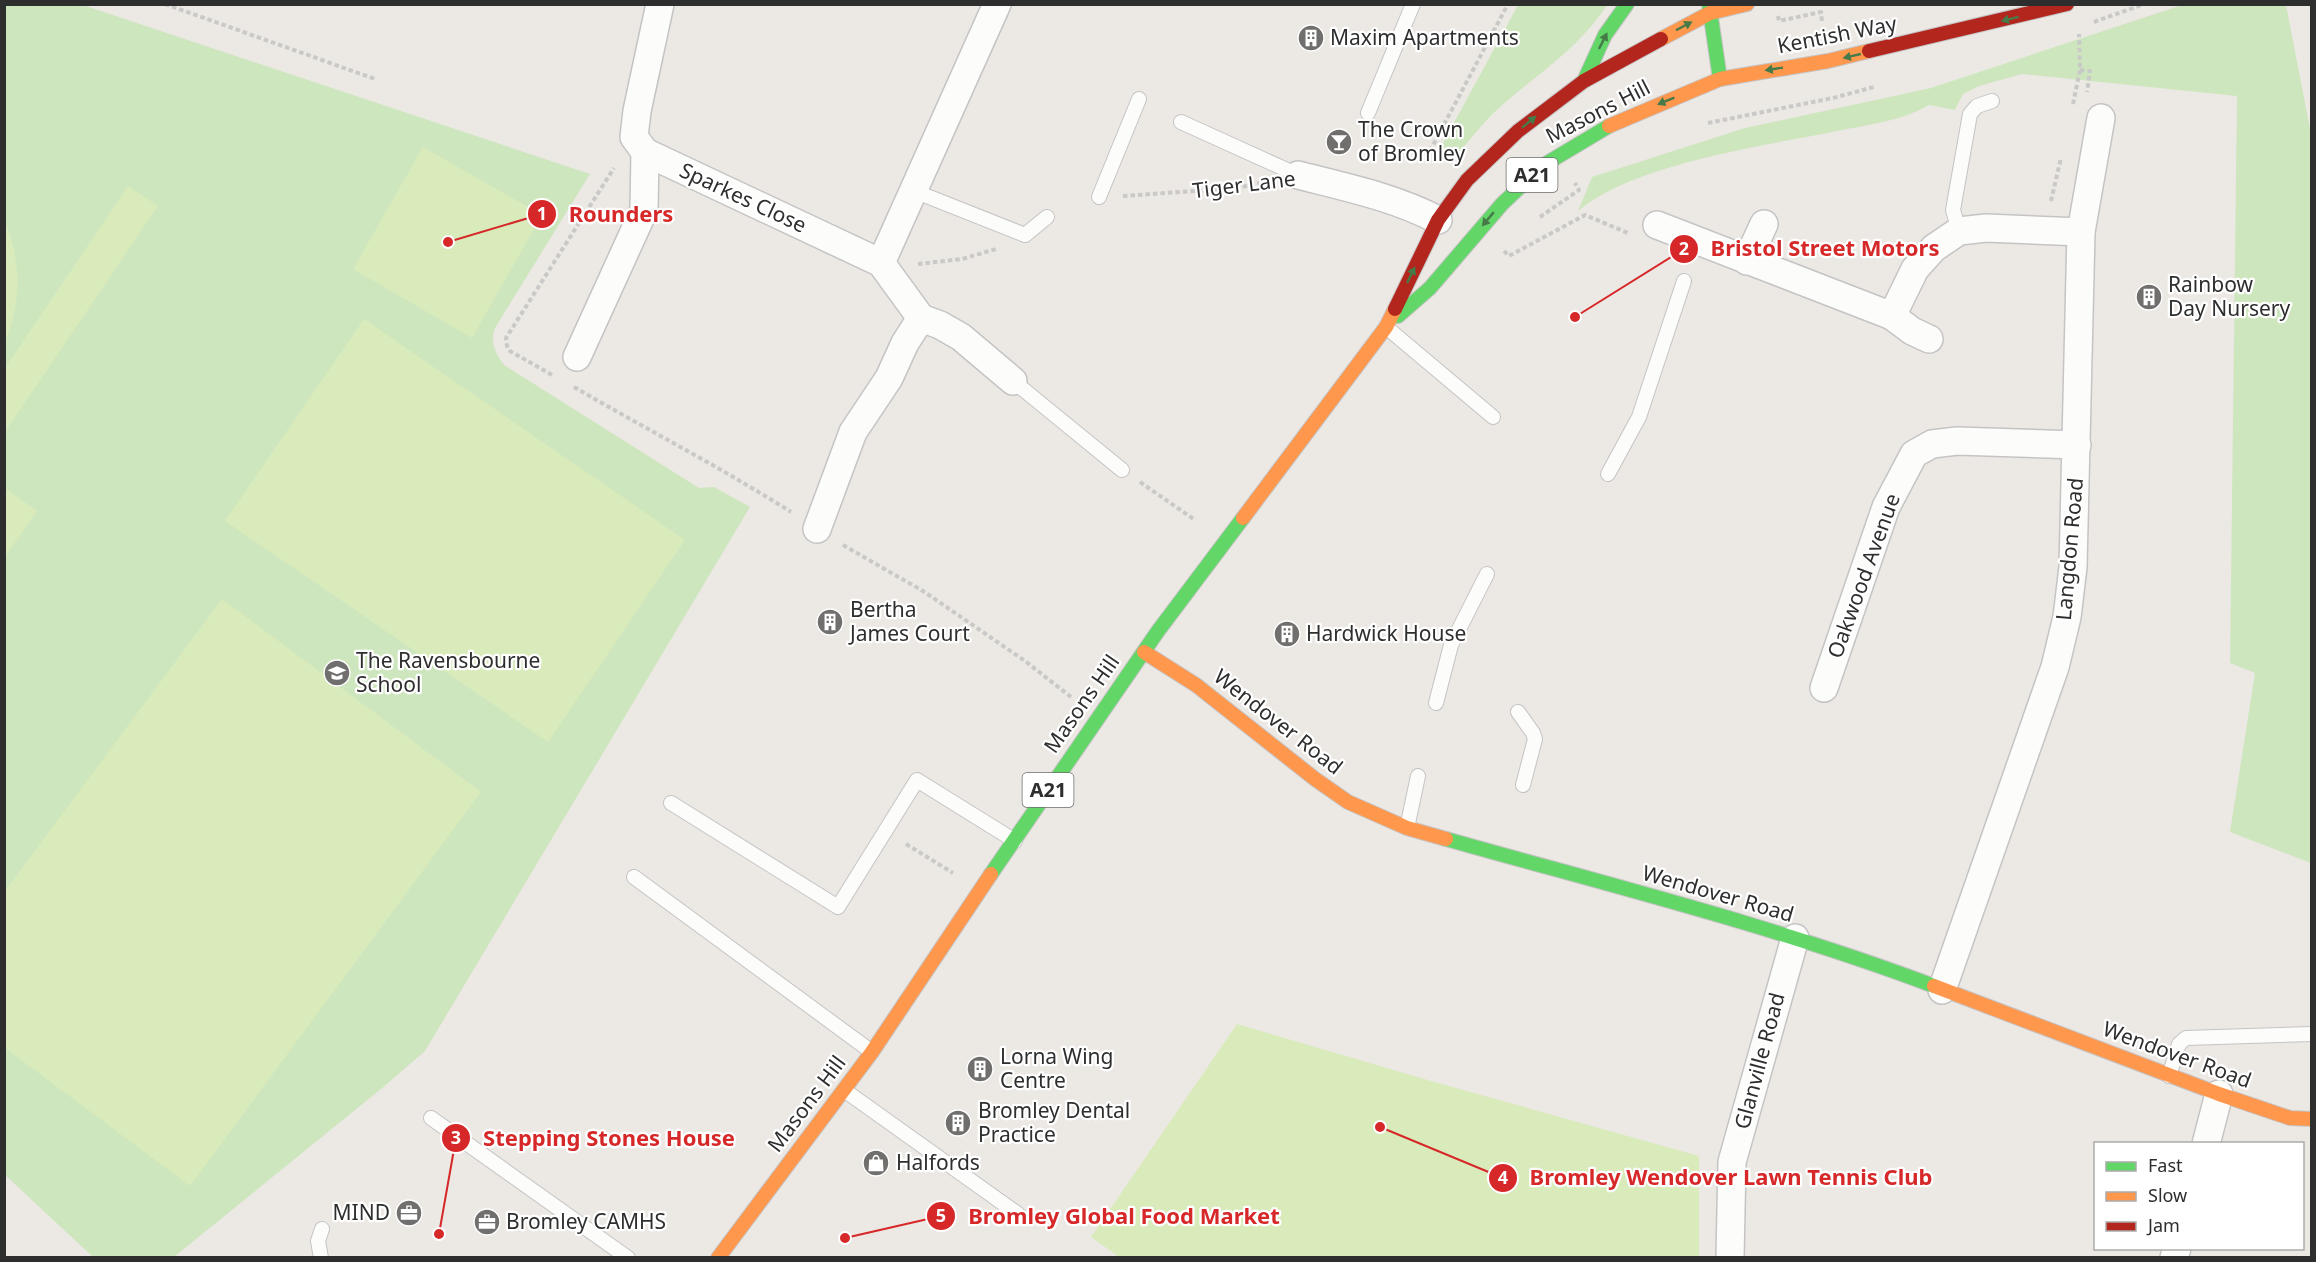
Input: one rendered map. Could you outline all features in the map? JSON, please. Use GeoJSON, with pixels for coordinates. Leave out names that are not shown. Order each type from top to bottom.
{"type":"FeatureCollection","features":[{"type":"Feature","properties":{"kind":"main road"},"geometry":{"type":"LineString","coordinates":[[1584,81],[1605,35],[1627,4]]}},
{"type":"Feature","properties":{"kind":"main road","name":"A21"},"geometry":{"type":"LineString","coordinates":[[1709,9],[1747,4]]}},
{"type":"Feature","properties":{"kind":"main road","name":"Kentish Way"},"geometry":{"type":"LineString","coordinates":[[1720,80],[1827,61],[2067,4]]}},
{"type":"Feature","properties":{"kind":"main road"},"geometry":{"type":"LineString","coordinates":[[1709,9],[1720,80]]}},
{"type":"Feature","properties":{"kind":"main road","name":"Masons Hill"},"geometry":{"type":"LineString","coordinates":[[718,1257],[872,1052],[1144,652],[1386,327],[1438,220],[1467,180],[1518,131],[1584,81],[1709,9]]}},
{"type":"Feature","properties":{"kind":"main road","name":"Masons Hill"},"geometry":{"type":"LineString","coordinates":[[1386,327],[1430,288],[1502,204],[1542,166],[1600,130],[1720,80]]}},
{"type":"Feature","properties":{"kind":"main road","name":"Wendover Road"},"geometry":{"type":"LineString","coordinates":[[1144,652],[1167,664],[1233,711],[1341,798],[1363,810],[1407,828],[1795,938],[1870,962],[2219,1094],[2290,1118],[2312,1119]]}},
{"type":"Feature","properties":{"kind":"street"},"geometry":{"type":"LineString","coordinates":[[577,357],[644,210],[645,152],[634,137],[637,111],[660,4]]}},
{"type":"Feature","properties":{"kind":"street"},"geometry":{"type":"LineString","coordinates":[[881,263],[997,4]]}},
{"type":"Feature","properties":{"kind":"street","name":"Langdon Road"},"geometry":{"type":"LineString","coordinates":[[1942,990],[2055,667],[2067,617],[2073,567],[2081,232],[2101,118]]}},
{"type":"Feature","properties":{"kind":"street","name":"Sparkes Close"},"geometry":{"type":"LineString","coordinates":[[645,152],[881,263],[921,318]]}},
{"type":"Feature","properties":{"kind":"street","name":"Tiger Lane"},"geometry":{"type":"LineString","coordinates":[[1298,175],[1378,196],[1438,220]]}},
{"type":"Feature","properties":{"kind":"street"},"geometry":{"type":"LineString","coordinates":[[1747,261],[1764,224]]}},
{"type":"Feature","properties":{"kind":"street"},"geometry":{"type":"LineString","coordinates":[[1657,225],[1892,316],[1912,331],[1929,339]]}},
{"type":"Feature","properties":{"kind":"street"},"geometry":{"type":"LineString","coordinates":[[1892,316],[1915,269],[1934,248],[1959,231],[1986,228],[2081,232]]}},
{"type":"Feature","properties":{"kind":"street"},"geometry":{"type":"LineString","coordinates":[[817,529],[853,432],[890,378],[905,343],[921,318],[940,325],[961,337],[1013,381]]}},
{"type":"Feature","properties":{"kind":"street","name":"Oakwood Avenue"},"geometry":{"type":"LineString","coordinates":[[1824,688],[1886,507],[1914,454],[1932,444],[1957,441],[2077,445]]}},
{"type":"Feature","properties":{"kind":"street","name":"Glanville Road"},"geometry":{"type":"LineString","coordinates":[[1730,1257],[1732,1162],[1795,938]]}},
{"type":"Feature","properties":{"kind":"street"},"geometry":{"type":"LineString","coordinates":[[2206,1142],[2219,1094]]}},
{"type":"Feature","properties":{"kind":"lane"},"geometry":{"type":"LineString","coordinates":[[1368,113],[1413,4]]}},
{"type":"Feature","properties":{"kind":"lane"},"geometry":{"type":"LineString","coordinates":[[1099,197],[1138,99]]}},
{"type":"Feature","properties":{"kind":"lane"},"geometry":{"type":"LineString","coordinates":[[1959,231],[1953,210],[1970,114],[1977,106],[1992,101]]}},
{"type":"Feature","properties":{"kind":"lane"},"geometry":{"type":"LineString","coordinates":[[1181,122],[1298,175]]}},
{"type":"Feature","properties":{"kind":"lane"},"geometry":{"type":"LineString","coordinates":[[914,191],[1025,235],[1047,218]]}},
{"type":"Feature","properties":{"kind":"lane"},"geometry":{"type":"LineString","coordinates":[[1608,474],[1640,417],[1684,281]]}},
{"type":"Feature","properties":{"kind":"lane"},"geometry":{"type":"LineString","coordinates":[[1386,327],[1493,417]]}},
{"type":"Feature","properties":{"kind":"lane"},"geometry":{"type":"LineString","coordinates":[[1013,381],[1122,470]]}},
{"type":"Feature","properties":{"kind":"lane"},"geometry":{"type":"LineString","coordinates":[[1436,703],[1451,645],[1487,574]]}},
{"type":"Feature","properties":{"kind":"lane"},"geometry":{"type":"LineString","coordinates":[[1518,712],[1535,739],[1523,785]]}},
{"type":"Feature","properties":{"kind":"lane"},"geometry":{"type":"LineString","coordinates":[[1407,828],[1418,776]]}},
{"type":"Feature","properties":{"kind":"lane"},"geometry":{"type":"LineString","coordinates":[[671,803],[838,907],[917,780],[1015,841]]}},
{"type":"Feature","properties":{"kind":"lane"},"geometry":{"type":"LineString","coordinates":[[634,877],[872,1052]]}},
{"type":"Feature","properties":{"kind":"lane"},"geometry":{"type":"LineString","coordinates":[[2169,1076],[2179,1044],[2186,1038],[2312,1034]]}},
{"type":"Feature","properties":{"kind":"lane"},"geometry":{"type":"LineString","coordinates":[[844,1090],[1018,1214]]}},
{"type":"Feature","properties":{"kind":"lane"},"geometry":{"type":"LineString","coordinates":[[431,1118],[628,1257]]}},
{"type":"Feature","properties":{"kind":"lane"},"geometry":{"type":"LineString","coordinates":[[321,1257],[318,1241],[322,1229]]}},
{"type":"Feature","properties":{"kind":"path"},"geometry":{"type":"LineString","coordinates":[[165,4],[375,79]]}},
{"type":"Feature","properties":{"kind":"path"},"geometry":{"type":"LineString","coordinates":[[1430,151],[1508,4]]}},
{"type":"Feature","properties":{"kind":"path"},"geometry":{"type":"LineString","coordinates":[[2090,24],[2144,4]]}},
{"type":"Feature","properties":{"kind":"path"},"geometry":{"type":"LineString","coordinates":[[1778,15],[1779,21],[1821,12],[1822,22]]}},
{"type":"Feature","properties":{"kind":"path"},"geometry":{"type":"LineString","coordinates":[[2080,70],[2090,71],[2088,87]]}},
{"type":"Feature","properties":{"kind":"path"},"geometry":{"type":"LineString","coordinates":[[1698,126],[1720,119],[1833,98],[1875,87]]}},
{"type":"Feature","properties":{"kind":"path","name":"Tiger Lane"},"geometry":{"type":"LineString","coordinates":[[1099,197],[1237,188],[1298,175]]}},
{"type":"Feature","properties":{"kind":"path"},"geometry":{"type":"LineString","coordinates":[[1539,218],[1579,190],[1573,178]]}},
{"type":"Feature","properties":{"kind":"path"},"geometry":{"type":"LineString","coordinates":[[1508,244],[1502,250],[1509,256],[1585,215],[1650,243],[1657,225]]}},
{"type":"Feature","properties":{"kind":"path"},"geometry":{"type":"LineString","coordinates":[[881,263],[919,264],[962,259],[996,249],[1025,235]]}},
{"type":"Feature","properties":{"kind":"path"},"geometry":{"type":"LineString","coordinates":[[689,453],[719,468],[923,591],[1025,661],[1098,718]]}},
{"type":"Feature","properties":{"kind":"path"},"geometry":{"type":"LineString","coordinates":[[1122,470],[1195,520]]}},
{"type":"Feature","properties":{"kind":"path"},"geometry":{"type":"LineString","coordinates":[[885,831],[980,890]]}},
{"type":"Feature","properties":{"kind":"green space"},"geometry":{"type":"Polygon","coordinates":[[[1608,4],[1571,48],[1494,113],[1453,159],[1437,154],[1518,5],[1608,4]]]}},
{"type":"Feature","properties":{"kind":"green space"},"geometry":{"type":"Polygon","coordinates":[[[2185,4],[2286,5],[2312,139],[2311,863],[2230,832],[2255,673],[2230,663],[2237,96],[2022,74],[1979,86],[1963,94],[1955,110],[1929,105],[1884,122],[1702,159],[1632,180],[1602,194],[1578,211],[1592,177],[1745,128],[1931,88],[2185,4]]]}},
{"type":"Feature","properties":{"kind":"green space","name":"The Ravensbourne School"},"geometry":{"type":"Polygon","coordinates":[[[4,5],[83,5],[590,174],[495,328],[493,343],[496,352],[504,365],[699,488],[714,487],[750,507],[425,1051],[174,1257],[93,1257],[5,1175],[4,5]]]}},
{"type":"Feature","properties":{"kind":"green space"},"geometry":{"type":"Polygon","coordinates":[[[423,147],[542,215],[472,338],[353,269],[423,147]]]}},
{"type":"Feature","properties":{"kind":"green space"},"geometry":{"type":"Polygon","coordinates":[[[128,186],[158,206],[5,432],[5,368],[128,186]]]}},
{"type":"Feature","properties":{"kind":"green space"},"geometry":{"type":"Polygon","coordinates":[[[5,222],[17,266],[17,297],[11,327],[5,341],[5,222]]]}},
{"type":"Feature","properties":{"kind":"green space"},"geometry":{"type":"Polygon","coordinates":[[[364,319],[685,540],[548,742],[225,521],[364,319]]]}},
{"type":"Feature","properties":{"kind":"green space"},"geometry":{"type":"Polygon","coordinates":[[[5,488],[37,511],[5,557],[5,488]]]}},
{"type":"Feature","properties":{"kind":"green space"},"geometry":{"type":"Polygon","coordinates":[[[222,599],[481,792],[190,1186],[5,1048],[5,891],[222,599]]]}},
{"type":"Feature","properties":{"kind":"green space"},"geometry":{"type":"Polygon","coordinates":[[[1237,1024],[1699,1156],[1699,1257],[1119,1257],[1091,1237],[1237,1024]]]}},
{"type":"Feature","properties":{"kind":"traffic: fast"},"geometry":{"type":"LineString","coordinates":[[1584,81],[1605,35],[1627,4]]}},
{"type":"Feature","properties":{"kind":"traffic: fast"},"geometry":{"type":"LineString","coordinates":[[1709,4],[1720,79]]}},
{"type":"Feature","properties":{"kind":"traffic: fast"},"geometry":{"type":"LineString","coordinates":[[1398,316],[1430,288],[1502,204],[1542,166],[1609,126]]}},
{"type":"Feature","properties":{"kind":"traffic: fast"},"geometry":{"type":"LineString","coordinates":[[991,874],[1158,631],[1243,518]]}},
{"type":"Feature","properties":{"kind":"traffic: fast"},"geometry":{"type":"LineString","coordinates":[[1446,839],[1753,925],[1934,986]]}},
{"type":"Feature","properties":{"kind":"traffic: slow"},"geometry":{"type":"LineString","coordinates":[[1661,39],[1710,13],[1747,4]]}},
{"type":"Feature","properties":{"kind":"traffic: slow"},"geometry":{"type":"LineString","coordinates":[[1609,126],[1720,79],[1828,61],[1869,51]]}},
{"type":"Feature","properties":{"kind":"traffic: slow"},"geometry":{"type":"LineString","coordinates":[[1243,518],[1386,327],[1395,309]]}},
{"type":"Feature","properties":{"kind":"traffic: slow"},"geometry":{"type":"LineString","coordinates":[[1144,652],[1196,685],[1315,779],[1348,802],[1407,828],[1446,839]]}},
{"type":"Feature","properties":{"kind":"traffic: slow"},"geometry":{"type":"LineString","coordinates":[[718,1258],[872,1052],[991,874]]}},
{"type":"Feature","properties":{"kind":"traffic: slow"},"geometry":{"type":"LineString","coordinates":[[1934,986],[2219,1094],[2290,1118],[2312,1119]]}},
{"type":"Feature","properties":{"kind":"traffic: jam"},"geometry":{"type":"LineString","coordinates":[[1869,51],[2067,4]]}},
{"type":"Feature","properties":{"kind":"traffic: jam"},"geometry":{"type":"LineString","coordinates":[[1395,309],[1438,220],[1467,180],[1518,131],[1584,81],[1661,39]]}},
{"type":"Feature","properties":{"kind":"place","name":"Maxim Apartments"},"geometry":{"type":"Point","coordinates":[1311,38]}},
{"type":"Feature","properties":{"kind":"place","name":"The Crown of Bromley"},"geometry":{"type":"Point","coordinates":[1339,142]}},
{"type":"Feature","properties":{"kind":"place","name":"Rounders"},"geometry":{"type":"Point","coordinates":[448,242]}},
{"type":"Feature","properties":{"kind":"place","name":"Rainbow Day Nursery"},"geometry":{"type":"Point","coordinates":[2149,297]}},
{"type":"Feature","properties":{"kind":"place","name":"Bristol Street Motors"},"geometry":{"type":"Point","coordinates":[1575,317]}},
{"type":"Feature","properties":{"kind":"place","name":"Bertha James Court"},"geometry":{"type":"Point","coordinates":[830,622]}},
{"type":"Feature","properties":{"kind":"place","name":"Hardwick House"},"geometry":{"type":"Point","coordinates":[1287,634]}},
{"type":"Feature","properties":{"kind":"place","name":"The Ravensbourne School"},"geometry":{"type":"Point","coordinates":[337,673]}},
{"type":"Feature","properties":{"kind":"place","name":"Lorna Wing Centre"},"geometry":{"type":"Point","coordinates":[980,1069]}},
{"type":"Feature","properties":{"kind":"place","name":"Bromley Dental Practice"},"geometry":{"type":"Point","coordinates":[958,1123]}},
{"type":"Feature","properties":{"kind":"place","name":"Bromley Wendover Lawn Tennis Club"},"geometry":{"type":"Point","coordinates":[1380,1127]}},
{"type":"Feature","properties":{"kind":"place","name":"Halfords"},"geometry":{"type":"Point","coordinates":[876,1163]}},
{"type":"Feature","properties":{"kind":"place","name":"MIND"},"geometry":{"type":"Point","coordinates":[409,1213]}},
{"type":"Feature","properties":{"kind":"place","name":"Bromley CAMHS"},"geometry":{"type":"Point","coordinates":[487,1222]}},
{"type":"Feature","properties":{"kind":"place","name":"Stepping Stones House"},"geometry":{"type":"Point","coordinates":[439,1234]}},
{"type":"Feature","properties":{"kind":"place","name":"Bromley Global Food Market"},"geometry":{"type":"Point","coordinates":[845,1238]}}]}
